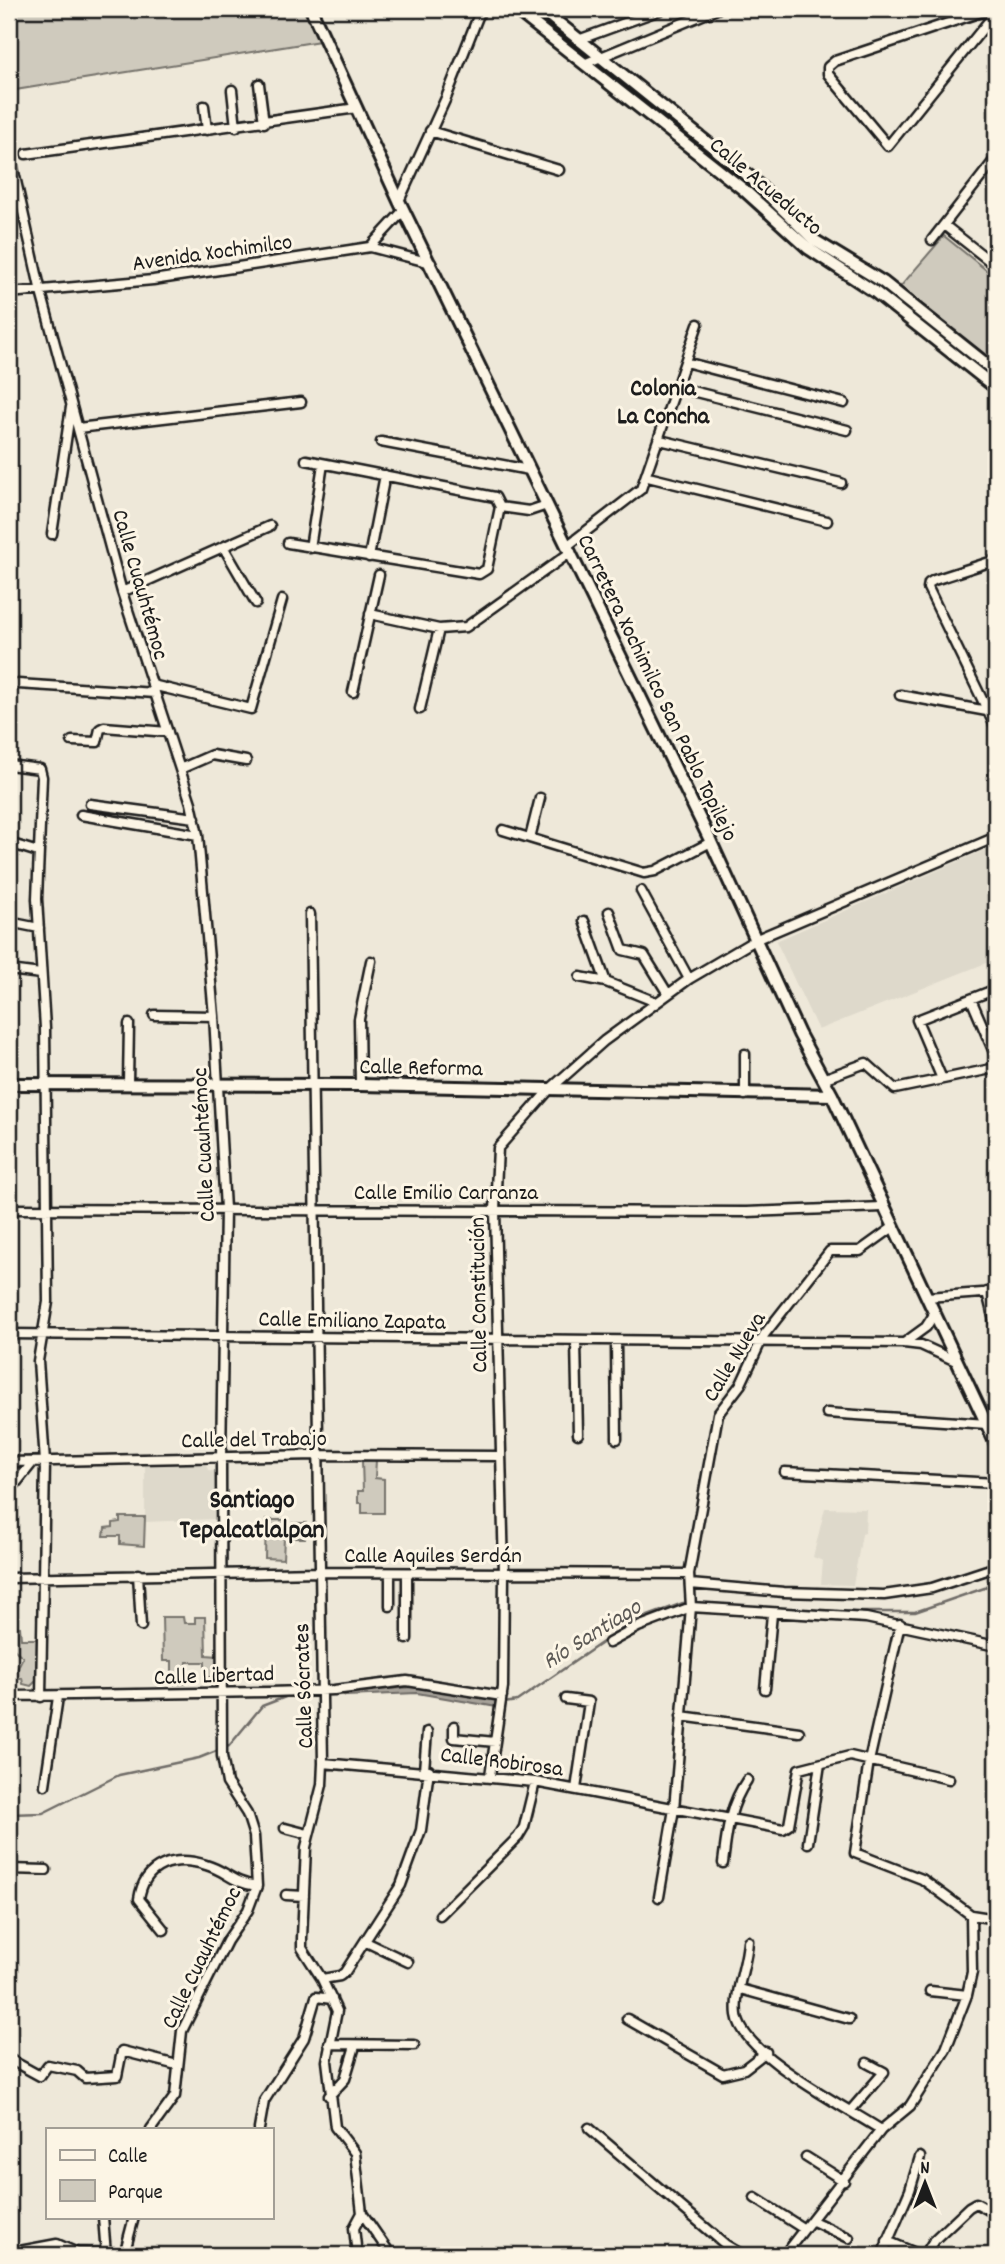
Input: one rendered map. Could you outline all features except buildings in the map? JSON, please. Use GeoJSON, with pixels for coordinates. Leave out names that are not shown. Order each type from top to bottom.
{"type":"FeatureCollection","features":[{"type":"Feature","properties":{"kind":"street","name":"Carretera Xochimilco San Pablo Topilejo"},"geometry":{"type":"LineString","coordinates":[[311,9],[529,470],[832,1095],[892,1228],[996,1444]]}},
{"type":"Feature","properties":{"kind":"street"},"geometry":{"type":"LineString","coordinates":[[431,263],[370,247],[402,205],[481,9]]}},
{"type":"Feature","properties":{"kind":"street","name":"Calle Acueducto"},"geometry":{"type":"LineString","coordinates":[[515,9],[744,190],[808,248],[875,292],[996,388]]}},
{"type":"Feature","properties":{"kind":"street","name":"Calle Acueducto"},"geometry":{"type":"LineString","coordinates":[[541,9],[750,177],[814,240],[883,282],[996,372]]}},
{"type":"Feature","properties":{"kind":"street"},"geometry":{"type":"LineString","coordinates":[[578,40],[663,9]]}},
{"type":"Feature","properties":{"kind":"street"},"geometry":{"type":"LineString","coordinates":[[584,64],[597,56],[716,9]]}},
{"type":"Feature","properties":{"kind":"street"},"geometry":{"type":"LineString","coordinates":[[990,9],[835,61],[828,67],[828,74],[888,146],[996,12]]}},
{"type":"Feature","properties":{"kind":"street"},"geometry":{"type":"LineString","coordinates":[[259,85],[264,123]]}},
{"type":"Feature","properties":{"kind":"street"},"geometry":{"type":"LineString","coordinates":[[232,90],[236,127]]}},
{"type":"Feature","properties":{"kind":"street"},"geometry":{"type":"LineString","coordinates":[[204,106],[207,130]]}},
{"type":"Feature","properties":{"kind":"street"},"geometry":{"type":"LineString","coordinates":[[26,154],[236,127],[357,108]]}},
{"type":"Feature","properties":{"kind":"street"},"geometry":{"type":"LineString","coordinates":[[430,131],[559,170]]}},
{"type":"Feature","properties":{"kind":"street","name":"Calle Cuauhtémoc"},"geometry":{"type":"LineString","coordinates":[[9,150],[11,178],[121,592],[195,818],[219,1083],[225,1209],[221,1458],[222,1756],[227,1783],[247,1814],[254,1836],[257,1886],[248,1910],[228,1941],[182,2031],[175,2096],[152,2128]]}},
{"type":"Feature","properties":{"kind":"street"},"geometry":{"type":"LineString","coordinates":[[932,240],[994,164]]}},
{"type":"Feature","properties":{"kind":"street"},"geometry":{"type":"LineString","coordinates":[[944,225],[996,267]]}},
{"type":"Feature","properties":{"kind":"street","name":"Avenida Xochimilco"},"geometry":{"type":"LineString","coordinates":[[11,293],[153,280],[370,247]]}},
{"type":"Feature","properties":{"kind":"street"},"geometry":{"type":"LineString","coordinates":[[9,333],[11,293]]}},
{"type":"Feature","properties":{"kind":"street"},"geometry":{"type":"LineString","coordinates":[[370,614],[439,629],[466,627],[637,495],[648,477],[698,324]]}},
{"type":"Feature","properties":{"kind":"street"},"geometry":{"type":"LineString","coordinates":[[685,362],[844,403]]}},
{"type":"Feature","properties":{"kind":"street"},"geometry":{"type":"LineString","coordinates":[[676,387],[847,430]]}},
{"type":"Feature","properties":{"kind":"street"},"geometry":{"type":"LineString","coordinates":[[78,428],[301,402]]}},
{"type":"Feature","properties":{"kind":"street"},"geometry":{"type":"LineString","coordinates":[[52,534],[72,404]]}},
{"type":"Feature","properties":{"kind":"street"},"geometry":{"type":"LineString","coordinates":[[660,440],[841,483]]}},
{"type":"Feature","properties":{"kind":"street"},"geometry":{"type":"LineString","coordinates":[[381,442],[529,470]]}},
{"type":"Feature","properties":{"kind":"street"},"geometry":{"type":"LineString","coordinates":[[288,543],[483,573],[487,569],[499,507],[495,497],[306,460]]}},
{"type":"Feature","properties":{"kind":"street"},"geometry":{"type":"LineString","coordinates":[[310,548],[323,464]]}},
{"type":"Feature","properties":{"kind":"street"},"geometry":{"type":"LineString","coordinates":[[369,557],[385,475]]}},
{"type":"Feature","properties":{"kind":"street"},"geometry":{"type":"LineString","coordinates":[[648,477],[827,521]]}},
{"type":"Feature","properties":{"kind":"street"},"geometry":{"type":"LineString","coordinates":[[499,507],[529,511],[547,505]]}},
{"type":"Feature","properties":{"kind":"street"},"geometry":{"type":"LineString","coordinates":[[121,592],[270,526]]}},
{"type":"Feature","properties":{"kind":"street"},"geometry":{"type":"LineString","coordinates":[[225,548],[256,603]]}},
{"type":"Feature","properties":{"kind":"street"},"geometry":{"type":"LineString","coordinates":[[996,559],[929,583],[996,728]]}},
{"type":"Feature","properties":{"kind":"street"},"geometry":{"type":"LineString","coordinates":[[353,692],[379,575]]}},
{"type":"Feature","properties":{"kind":"street"},"geometry":{"type":"LineString","coordinates":[[18,684],[153,689],[251,709],[282,600]]}},
{"type":"Feature","properties":{"kind":"street"},"geometry":{"type":"LineString","coordinates":[[420,709],[439,629]]}},
{"type":"Feature","properties":{"kind":"street"},"geometry":{"type":"LineString","coordinates":[[900,695],[987,711],[996,708]]}},
{"type":"Feature","properties":{"kind":"street"},"geometry":{"type":"LineString","coordinates":[[72,741],[97,742],[100,729],[104,727],[167,732]]}},
{"type":"Feature","properties":{"kind":"street"},"geometry":{"type":"LineString","coordinates":[[180,769],[212,755],[246,761]]}},
{"type":"Feature","properties":{"kind":"street"},"geometry":{"type":"LineString","coordinates":[[9,765],[40,769],[42,777],[38,852],[46,1083],[48,1302],[45,1334],[38,1361],[45,1461],[41,1696]]}},
{"type":"Feature","properties":{"kind":"street"},"geometry":{"type":"LineString","coordinates":[[530,838],[540,798]]}},
{"type":"Feature","properties":{"kind":"street"},"geometry":{"type":"LineString","coordinates":[[90,804],[195,818]]}},
{"type":"Feature","properties":{"kind":"street"},"geometry":{"type":"LineString","coordinates":[[81,815],[198,835]]}},
{"type":"Feature","properties":{"kind":"street"},"geometry":{"type":"LineString","coordinates":[[503,830],[644,873],[655,871],[711,842]]}},
{"type":"Feature","properties":{"kind":"street","name":"Calle Constitución"},"geometry":{"type":"LineString","coordinates":[[490,1776],[502,1697],[504,1573],[495,1210],[498,1148],[549,1090],[604,1041],[689,979],[757,939],[996,837]]}},
{"type":"Feature","properties":{"kind":"street"},"geometry":{"type":"LineString","coordinates":[[9,843],[38,852]]}},
{"type":"Feature","properties":{"kind":"street"},"geometry":{"type":"LineString","coordinates":[[641,891],[689,979]]}},
{"type":"Feature","properties":{"kind":"street"},"geometry":{"type":"LineString","coordinates":[[609,912],[623,950],[645,955],[668,994]]}},
{"type":"Feature","properties":{"kind":"street","name":"Calle Sócrates"},"geometry":{"type":"LineString","coordinates":[[310,914],[323,1763],[322,1785],[307,1834],[302,1948],[322,1979],[337,2011],[329,2044],[329,2096],[335,2127],[355,2153],[362,2213],[391,2255]]}},
{"type":"Feature","properties":{"kind":"street"},"geometry":{"type":"LineString","coordinates":[[584,921],[606,982]]}},
{"type":"Feature","properties":{"kind":"street"},"geometry":{"type":"LineString","coordinates":[[9,922],[39,928]]}},
{"type":"Feature","properties":{"kind":"street"},"geometry":{"type":"LineString","coordinates":[[359,1085],[359,1019],[371,961]]}},
{"type":"Feature","properties":{"kind":"street"},"geometry":{"type":"LineString","coordinates":[[9,970],[41,974]]}},
{"type":"Feature","properties":{"kind":"street"},"geometry":{"type":"LineString","coordinates":[[580,976],[606,982],[656,1002]]}},
{"type":"Feature","properties":{"kind":"street"},"geometry":{"type":"LineString","coordinates":[[942,1079],[917,1020],[996,989]]}},
{"type":"Feature","properties":{"kind":"street"},"geometry":{"type":"LineString","coordinates":[[971,999],[996,1057]]}},
{"type":"Feature","properties":{"kind":"street"},"geometry":{"type":"LineString","coordinates":[[154,1015],[214,1016]]}},
{"type":"Feature","properties":{"kind":"street"},"geometry":{"type":"LineString","coordinates":[[128,1083],[129,1024]]}},
{"type":"Feature","properties":{"kind":"street"},"geometry":{"type":"LineString","coordinates":[[745,1054],[745,1095]]}},
{"type":"Feature","properties":{"kind":"street"},"geometry":{"type":"LineString","coordinates":[[823,1079],[866,1063],[895,1089],[996,1068]]}},
{"type":"Feature","properties":{"kind":"street","name":"Calle Reforma"},"geometry":{"type":"LineString","coordinates":[[9,1083],[359,1085],[832,1095]]}},
{"type":"Feature","properties":{"kind":"street","name":"Calle Emilio Carranza"},"geometry":{"type":"LineString","coordinates":[[9,1209],[746,1212],[883,1207]]}},
{"type":"Feature","properties":{"kind":"street","name":"Calle Nueva"},"geometry":{"type":"LineString","coordinates":[[659,1897],[674,1810],[692,1594],[689,1574],[718,1414],[741,1384],[764,1335],[830,1251],[860,1251],[892,1228]]}},
{"type":"Feature","properties":{"kind":"street"},"geometry":{"type":"LineString","coordinates":[[927,1297],[992,1292],[996,1329]]}},
{"type":"Feature","properties":{"kind":"street"},"geometry":{"type":"LineString","coordinates":[[904,1343],[926,1327],[935,1313]]}},
{"type":"Feature","properties":{"kind":"street","name":"Calle Emiliano Zapata"},"geometry":{"type":"LineString","coordinates":[[9,1335],[316,1336],[497,1342],[904,1343],[921,1345],[956,1361]]}},
{"type":"Feature","properties":{"kind":"street"},"geometry":{"type":"LineString","coordinates":[[576,1342],[578,1434]]}},
{"type":"Feature","properties":{"kind":"street"},"geometry":{"type":"LineString","coordinates":[[615,1342],[617,1439]]}},
{"type":"Feature","properties":{"kind":"street"},"geometry":{"type":"LineString","coordinates":[[827,1413],[987,1424]]}},
{"type":"Feature","properties":{"kind":"street","name":"Calle del Trabajo"},"geometry":{"type":"LineString","coordinates":[[9,1462],[317,1455],[500,1456]]}},
{"type":"Feature","properties":{"kind":"street"},"geometry":{"type":"LineString","coordinates":[[9,1492],[33,1462]]}},
{"type":"Feature","properties":{"kind":"street"},"geometry":{"type":"LineString","coordinates":[[785,1472],[996,1483]]}},
{"type":"Feature","properties":{"kind":"street"},"geometry":{"type":"LineString","coordinates":[[690,1584],[784,1592],[884,1595],[932,1588],[996,1567]]}},
{"type":"Feature","properties":{"kind":"street","name":"Calle Aquiles Serdán"},"geometry":{"type":"LineString","coordinates":[[9,1578],[318,1572],[689,1574]]}},
{"type":"Feature","properties":{"kind":"street"},"geometry":{"type":"LineString","coordinates":[[390,1573],[390,1606]]}},
{"type":"Feature","properties":{"kind":"street"},"geometry":{"type":"LineString","coordinates":[[407,1573],[407,1639]]}},
{"type":"Feature","properties":{"kind":"street"},"geometry":{"type":"LineString","coordinates":[[138,1574],[141,1626]]}},
{"type":"Feature","properties":{"kind":"street"},"geometry":{"type":"LineString","coordinates":[[609,1643],[638,1627],[691,1607],[866,1618],[996,1646]]}},
{"type":"Feature","properties":{"kind":"street"},"geometry":{"type":"LineString","coordinates":[[765,1689],[772,1614]]}},
{"type":"Feature","properties":{"kind":"street"},"geometry":{"type":"LineString","coordinates":[[900,1624],[869,1761],[855,1853],[922,1878],[971,1914],[996,1919]]}},
{"type":"Feature","properties":{"kind":"street","name":"Calle Libertad"},"geometry":{"type":"LineString","coordinates":[[9,1696],[221,1694],[407,1681],[502,1697]]}},
{"type":"Feature","properties":{"kind":"street"},"geometry":{"type":"LineString","coordinates":[[45,1785],[58,1697]]}},
{"type":"Feature","properties":{"kind":"street"},"geometry":{"type":"LineString","coordinates":[[566,1699],[589,1702],[576,1789]]}},
{"type":"Feature","properties":{"kind":"street"},"geometry":{"type":"LineString","coordinates":[[681,1716],[799,1732]]}},
{"type":"Feature","properties":{"kind":"street"},"geometry":{"type":"LineString","coordinates":[[454,1726],[454,1738],[495,1742]]}},
{"type":"Feature","properties":{"kind":"street"},"geometry":{"type":"LineString","coordinates":[[322,1979],[340,1976],[345,1972],[401,1885],[421,1830],[427,1732]]}},
{"type":"Feature","properties":{"kind":"street"},"geometry":{"type":"LineString","coordinates":[[808,1843],[820,1764],[850,1756],[949,1779]]}},
{"type":"Feature","properties":{"kind":"street","name":"Calle Robirosa"},"geometry":{"type":"LineString","coordinates":[[323,1763],[426,1770],[535,1782],[674,1810],[787,1828],[797,1771],[820,1764]]}},
{"type":"Feature","properties":{"kind":"street"},"geometry":{"type":"LineString","coordinates":[[723,1863],[728,1819],[734,1801],[747,1780]]}},
{"type":"Feature","properties":{"kind":"street"},"geometry":{"type":"LineString","coordinates":[[440,1915],[518,1837],[524,1827],[535,1782]]}},
{"type":"Feature","properties":{"kind":"street"},"geometry":{"type":"LineString","coordinates":[[285,1828],[307,1834]]}},
{"type":"Feature","properties":{"kind":"street"},"geometry":{"type":"LineString","coordinates":[[164,1930],[139,1899],[148,1875],[168,1861],[210,1866],[231,1880],[257,1886]]}},
{"type":"Feature","properties":{"kind":"street"},"geometry":{"type":"LineString","coordinates":[[9,1869],[46,1870]]}},
{"type":"Feature","properties":{"kind":"street"},"geometry":{"type":"LineString","coordinates":[[286,1895],[304,1896]]}},
{"type":"Feature","properties":{"kind":"street"},"geometry":{"type":"LineString","coordinates":[[783,2255],[813,2221],[881,2130],[910,2106],[924,2088],[946,2049],[967,1995],[974,1953],[971,1914]]}},
{"type":"Feature","properties":{"kind":"street"},"geometry":{"type":"LineString","coordinates":[[748,1941],[737,2016],[741,2028],[801,2083],[881,2130]]}},
{"type":"Feature","properties":{"kind":"street"},"geometry":{"type":"LineString","coordinates":[[366,1942],[408,1962]]}},
{"type":"Feature","properties":{"kind":"street"},"geometry":{"type":"LineString","coordinates":[[740,1989],[849,2019]]}},
{"type":"Feature","properties":{"kind":"street"},"geometry":{"type":"LineString","coordinates":[[930,1991],[967,1995]]}},
{"type":"Feature","properties":{"kind":"street"},"geometry":{"type":"LineString","coordinates":[[260,2128],[264,2101],[304,2038],[316,1997],[332,1999]]}},
{"type":"Feature","properties":{"kind":"street"},"geometry":{"type":"LineString","coordinates":[[627,2019],[723,2074],[744,2069],[766,2052]]}},
{"type":"Feature","properties":{"kind":"street"},"geometry":{"type":"LineString","coordinates":[[329,2044],[414,2045]]}},
{"type":"Feature","properties":{"kind":"street"},"geometry":{"type":"LineString","coordinates":[[329,2096],[345,2079],[355,2046]]}},
{"type":"Feature","properties":{"kind":"street"},"geometry":{"type":"LineString","coordinates":[[9,2059],[40,2076],[48,2065],[77,2071],[85,2077],[117,2076],[122,2051],[177,2065]]}},
{"type":"Feature","properties":{"kind":"street"},"geometry":{"type":"LineString","coordinates":[[851,2110],[884,2072],[867,2063]]}},
{"type":"Feature","properties":{"kind":"street"},"geometry":{"type":"LineString","coordinates":[[589,2128],[726,2245],[744,2255]]}},
{"type":"Feature","properties":{"kind":"street"},"geometry":{"type":"LineString","coordinates":[[806,2157],[844,2181]]}},
{"type":"Feature","properties":{"kind":"street"},"geometry":{"type":"LineString","coordinates":[[882,2255],[910,2190],[920,2157]]}},
{"type":"Feature","properties":{"kind":"street"},"geometry":{"type":"LineString","coordinates":[[755,2198],[804,2229]]}},
{"type":"Feature","properties":{"kind":"street"},"geometry":{"type":"LineString","coordinates":[[925,2255],[934,2240],[976,2203],[996,2214]]}},
{"type":"Feature","properties":{"kind":"street"},"geometry":{"type":"LineString","coordinates":[[357,2255],[354,2228],[362,2213]]}},
{"type":"Feature","properties":{"kind":"street"},"geometry":{"type":"LineString","coordinates":[[103,2218],[106,2254]]}},
{"type":"Feature","properties":{"kind":"street"},"geometry":{"type":"LineString","coordinates":[[9,2253],[57,2244],[77,2253],[124,2255],[135,2218]]}},
{"type":"Feature","properties":{"kind":"street"},"geometry":{"type":"LineString","coordinates":[[813,2221],[849,2238]]}},
{"type":"Feature","properties":{"kind":"street"},"geometry":{"type":"LineString","coordinates":[[887,2241],[919,2255]]}},
{"type":"Feature","properties":{"kind":"street"},"geometry":{"type":"LineString","coordinates":[[46,2245],[48,2255]]}},
{"type":"Feature","properties":{"kind":"street"},"geometry":{"type":"LineString","coordinates":[[443,2255],[457,2255]]}},
{"type":"Feature","properties":{"kind":"shaded area"},"geometry":{"type":"Polygon","coordinates":[[[996,845],[996,959],[818,1030],[776,941],[996,845]]]}},
{"type":"Feature","properties":{"kind":"shaded area"},"geometry":{"type":"Polygon","coordinates":[[[145,1464],[206,1464],[208,1470],[215,1471],[215,1519],[145,1522],[145,1464]]]}},
{"type":"Feature","properties":{"kind":"shaded area"},"geometry":{"type":"Polygon","coordinates":[[[825,1508],[866,1509],[865,1533],[862,1534],[853,1585],[821,1584],[823,1561],[813,1557],[825,1508]]]}},
{"type":"Feature","properties":{"kind":"shaded area"},"geometry":{"type":"Polygon","coordinates":[[[413,1687],[499,1700],[497,1707],[417,1693],[346,1696],[340,1693],[413,1687]]]}},
{"type":"Feature","properties":{"kind":"green space"},"geometry":{"type":"Polygon","coordinates":[[[9,9],[310,9],[326,40],[9,91],[9,9]]]}},
{"type":"Feature","properties":{"kind":"green space"},"geometry":{"type":"Polygon","coordinates":[[[944,236],[996,278],[996,363],[900,287],[944,236]]]}},
{"type":"Feature","properties":{"kind":"green space"},"geometry":{"type":"Polygon","coordinates":[[[376,1460],[375,1478],[384,1479],[384,1513],[362,1513],[362,1503],[358,1503],[358,1491],[363,1491],[362,1461],[376,1460]]]}},
{"type":"Feature","properties":{"kind":"green space"},"geometry":{"type":"Polygon","coordinates":[[[120,1517],[145,1517],[144,1546],[120,1544],[120,1536],[104,1536],[105,1528],[120,1522],[120,1517]]]}},
{"type":"Feature","properties":{"kind":"green space"},"geometry":{"type":"Polygon","coordinates":[[[266,1520],[284,1520],[284,1529],[293,1530],[293,1523],[306,1523],[305,1538],[284,1538],[283,1559],[265,1558],[266,1520]]]}},
{"type":"Feature","properties":{"kind":"green space"},"geometry":{"type":"Polygon","coordinates":[[[162,1617],[183,1617],[184,1623],[195,1623],[195,1617],[205,1617],[206,1655],[218,1656],[218,1677],[205,1677],[205,1662],[187,1662],[186,1684],[172,1684],[172,1661],[163,1661],[162,1617]]]}},
{"type":"Feature","properties":{"kind":"green space"},"geometry":{"type":"Polygon","coordinates":[[[9,1627],[20,1627],[21,1639],[39,1639],[37,1680],[31,1686],[23,1684],[22,1678],[17,1678],[15,1673],[23,1657],[9,1645],[9,1627]]]}},
{"type":"Feature","properties":{"kind":"waterway","name":"Río Santiago"},"geometry":{"type":"LineString","coordinates":[[504,1703],[517,1701],[632,1622],[683,1603],[854,1612],[915,1612],[996,1584]]}},
{"type":"Feature","properties":{"kind":"waterway","name":"Río Santiago"},"geometry":{"type":"LineString","coordinates":[[9,1814],[43,1813],[119,1775],[199,1758],[229,1746],[262,1706],[288,1696],[304,1695]]}},
{"type":"Feature","properties":{"kind":"district","name":"Colonia La Concha"},"geometry":{"type":"Point","coordinates":[663,401]}},
{"type":"Feature","properties":{"kind":"district","name":"Santiago Tepalcatlalpan"},"geometry":{"type":"Point","coordinates":[252,1513]}}]}
